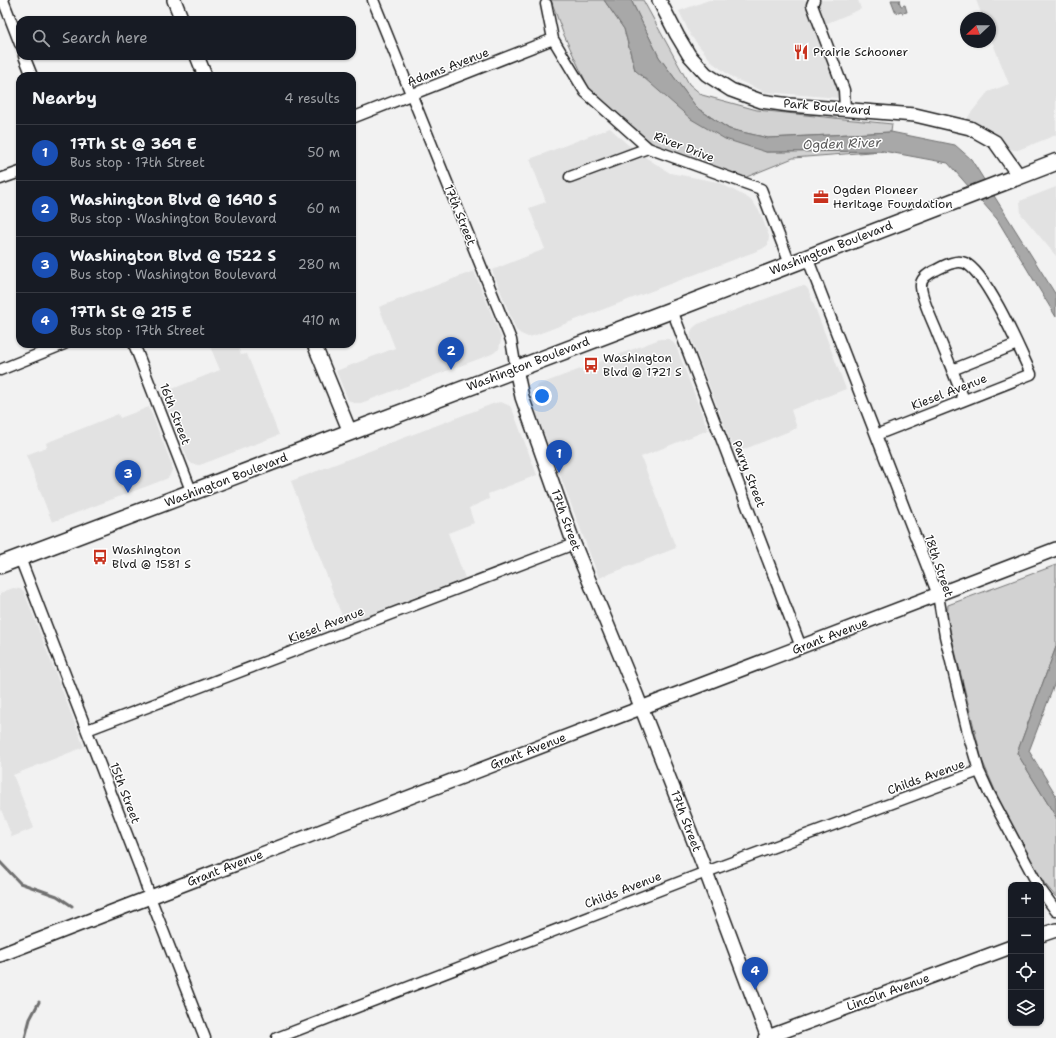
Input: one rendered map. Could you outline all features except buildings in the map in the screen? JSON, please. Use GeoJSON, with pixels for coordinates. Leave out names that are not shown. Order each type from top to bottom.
{"type":"FeatureCollection","features":[{"type":"Feature","properties":{"kind":"main road","name":"Washington Boulevard"},"geometry":{"type":"LineString","coordinates":[[0,565],[672,310],[1056,162]]}},
{"type":"Feature","properties":{"kind":"street"},"geometry":{"type":"LineString","coordinates":[[3,0],[16,34]]}},
{"type":"Feature","properties":{"kind":"street"},"geometry":{"type":"LineString","coordinates":[[174,0],[180,16]]}},
{"type":"Feature","properties":{"kind":"street","name":"17th Street"},"geometry":{"type":"LineString","coordinates":[[373,0],[511,340],[522,397],[574,544],[706,872],[767,1038]]}},
{"type":"Feature","properties":{"kind":"street","name":"Park Boulevard"},"geometry":{"type":"LineString","coordinates":[[660,0],[677,35],[689,55],[706,74],[731,90],[761,101],[789,105],[915,115],[970,128],[995,142],[1013,178]]}},
{"type":"Feature","properties":{"kind":"street"},"geometry":{"type":"LineString","coordinates":[[814,0],[812,5],[844,90],[845,109]]}},
{"type":"Feature","properties":{"kind":"street","name":"River Drive"},"geometry":{"type":"LineString","coordinates":[[546,4],[553,40],[586,92],[648,148],[761,189],[790,264]]}},
{"type":"Feature","properties":{"kind":"street","name":"Adams Avenue"},"geometry":{"type":"LineString","coordinates":[[356,116],[553,40]]}},
{"type":"Feature","properties":{"kind":"street"},"geometry":{"type":"LineString","coordinates":[[26,60],[30,72]]}},
{"type":"Feature","properties":{"kind":"street"},"geometry":{"type":"LineString","coordinates":[[199,60],[203,72]]}},
{"type":"Feature","properties":{"kind":"street"},"geometry":{"type":"LineString","coordinates":[[570,177],[648,148]]}},
{"type":"Feature","properties":{"kind":"street"},"geometry":{"type":"LineString","coordinates":[[0,179],[16,173]]}},
{"type":"Feature","properties":{"kind":"street","name":"18th Street"},"geometry":{"type":"LineString","coordinates":[[807,257],[938,595],[945,636],[968,733],[979,771],[989,793],[1036,882]]}},
{"type":"Feature","properties":{"kind":"street"},"geometry":{"type":"LineString","coordinates":[[952,370],[1017,344],[981,278],[976,271],[965,263],[959,262],[927,274],[923,279],[921,287],[928,310],[952,370],[964,400]]}},
{"type":"Feature","properties":{"kind":"street","name":"Parry Street"},"geometry":{"type":"LineString","coordinates":[[672,310],[801,647]]}},
{"type":"Feature","properties":{"kind":"street","name":"Kiesel Avenue"},"geometry":{"type":"LineString","coordinates":[[876,434],[1031,374],[1017,344]]}},
{"type":"Feature","properties":{"kind":"street"},"geometry":{"type":"LineString","coordinates":[[0,370],[54,348]]}},
{"type":"Feature","properties":{"kind":"street","name":"16th Street"},"geometry":{"type":"LineString","coordinates":[[136,348],[192,493]]}},
{"type":"Feature","properties":{"kind":"street"},"geometry":{"type":"LineString","coordinates":[[316,348],[350,432]]}},
{"type":"Feature","properties":{"kind":"street","name":"Kiesel Avenue"},"geometry":{"type":"LineString","coordinates":[[87,730],[574,544]]}},
{"type":"Feature","properties":{"kind":"street","name":"Grant Avenue"},"geometry":{"type":"LineString","coordinates":[[0,955],[1056,549]]}},
{"type":"Feature","properties":{"kind":"street","name":"15th Street"},"geometry":{"type":"LineString","coordinates":[[20,558],[205,1038]]}},
{"type":"Feature","properties":{"kind":"street","name":"Childs Avenue"},"geometry":{"type":"LineString","coordinates":[[277,1038],[706,872],[979,771]]}},
{"type":"Feature","properties":{"kind":"street"},"geometry":{"type":"LineString","coordinates":[[1044,894],[1056,911]]}},
{"type":"Feature","properties":{"kind":"street"},"geometry":{"type":"LineString","coordinates":[[1044,934],[1056,930]]}},
{"type":"Feature","properties":{"kind":"street","name":"Lincoln Avenue"},"geometry":{"type":"LineString","coordinates":[[767,1038],[1008,947]]}},
{"type":"Feature","properties":{"kind":"shaded area"},"geometry":{"type":"Polygon","coordinates":[[[551,0],[604,0],[624,29],[635,70],[766,152],[883,151],[793,158],[744,178],[654,145],[589,89],[563,33],[551,0]]]}},
{"type":"Feature","properties":{"kind":"shaded area"},"geometry":{"type":"Polygon","coordinates":[[[631,0],[643,0],[689,84],[702,95],[757,110],[892,124],[891,132],[768,138],[729,129],[697,108],[659,57],[631,0]]]}},
{"type":"Feature","properties":{"kind":"shaded area"},"geometry":{"type":"Polygon","coordinates":[[[709,0],[858,0],[861,9],[825,24],[852,99],[765,92],[733,78],[713,63],[691,36],[679,11],[709,0]]]}},
{"type":"Feature","properties":{"kind":"shaded area"},"geometry":{"type":"Polygon","coordinates":[[[976,0],[1056,0],[1056,135],[1018,150],[1014,150],[1007,148],[999,138],[984,127],[966,121],[988,92],[1009,84],[995,48],[996,48],[996,12],[981,12],[976,0]]]}},
{"type":"Feature","properties":{"kind":"shaded area"},"geometry":{"type":"Polygon","coordinates":[[[610,128],[627,144],[670,173],[718,182],[748,198],[760,212],[769,236],[768,245],[762,249],[528,337],[516,330],[492,270],[545,249],[529,208],[546,202],[530,159],[610,128]]]}},
{"type":"Feature","properties":{"kind":"shaded area"},"geometry":{"type":"Polygon","coordinates":[[[1056,187],[1056,256],[1021,214],[1020,201],[1056,187]]]}},
{"type":"Feature","properties":{"kind":"shaded area"},"geometry":{"type":"Polygon","coordinates":[[[474,271],[501,337],[499,349],[492,354],[361,403],[354,403],[348,400],[336,371],[395,348],[379,307],[474,271]]]}},
{"type":"Feature","properties":{"kind":"shaded area"},"geometry":{"type":"Polygon","coordinates":[[[800,286],[805,286],[808,289],[846,389],[791,410],[797,428],[735,453],[691,338],[691,332],[698,324],[800,286]]]}},
{"type":"Feature","properties":{"kind":"shaded area"},"geometry":{"type":"Polygon","coordinates":[[[660,339],[671,340],[676,346],[708,430],[641,457],[676,548],[599,578],[532,402],[532,393],[538,385],[660,339]]]}},
{"type":"Feature","properties":{"kind":"shaded area"},"geometry":{"type":"Polygon","coordinates":[[[211,348],[238,348],[241,355],[247,354],[279,435],[200,465],[192,464],[188,460],[162,393],[220,370],[211,348]]]}},
{"type":"Feature","properties":{"kind":"shaded area"},"geometry":{"type":"Polygon","coordinates":[[[501,402],[510,406],[513,411],[537,475],[488,494],[489,499],[469,508],[474,523],[448,533],[465,578],[345,624],[291,481],[501,402]]]}},
{"type":"Feature","properties":{"kind":"shaded area"},"geometry":{"type":"Polygon","coordinates":[[[149,407],[172,465],[172,470],[169,477],[52,522],[26,455],[47,447],[46,443],[118,414],[120,418],[149,407]]]}},
{"type":"Feature","properties":{"kind":"shaded area"},"geometry":{"type":"Polygon","coordinates":[[[1056,565],[1056,647],[1017,753],[1056,817],[1056,897],[1040,878],[1001,804],[982,760],[947,618],[948,605],[1056,565]]]}},
{"type":"Feature","properties":{"kind":"shaded area"},"geometry":{"type":"Polygon","coordinates":[[[13,588],[24,591],[84,747],[13,775],[34,828],[12,837],[0,807],[0,593],[13,588]]]}},
{"type":"Feature","properties":{"kind":"water","name":"Ogden River"},"geometry":{"type":"Polygon","coordinates":[[[604,0],[631,0],[659,57],[697,108],[729,129],[768,138],[891,132],[955,145],[971,159],[1056,295],[1056,317],[997,219],[948,163],[883,151],[766,152],[725,139],[691,119],[635,70],[624,29],[604,0]]]}},
{"type":"Feature","properties":{"kind":"water"},"geometry":{"type":"Polygon","coordinates":[[[891,0],[901,0],[899,1],[901,6],[905,5],[907,12],[902,13],[901,11],[896,13],[891,0]]]}},
{"type":"Feature","properties":{"kind":"water"},"geometry":{"type":"Polygon","coordinates":[[[1056,647],[1056,680],[1029,751],[1056,795],[1056,817],[1017,753],[1056,647]]]}},
{"type":"Feature","properties":{"kind":"waterway"},"geometry":{"type":"LineString","coordinates":[[0,862],[20,883],[57,896],[72,906]]}},
{"type":"Feature","properties":{"kind":"waterway"},"geometry":{"type":"LineString","coordinates":[[25,1038],[30,1019],[39,1002]]}},
{"type":"Feature","properties":{"kind":"place","name":"Prairie Schooner"},"geometry":{"type":"Point","coordinates":[801,52]}},
{"type":"Feature","properties":{"kind":"place","name":"Ogden Pioneer Heritage Foundation"},"geometry":{"type":"Point","coordinates":[821,197]}},
{"type":"Feature","properties":{"kind":"place","name":"Washington Blvd @ 1721 S"},"geometry":{"type":"Point","coordinates":[591,365]}},
{"type":"Feature","properties":{"kind":"place","name":"Washington Blvd @ 1690 S"},"geometry":{"type":"Point","coordinates":[451,370]}},
{"type":"Feature","properties":{"kind":"place","name":"17Th St @ 369 E"},"geometry":{"type":"Point","coordinates":[559,473]}},
{"type":"Feature","properties":{"kind":"place","name":"Washington Blvd @ 1522 S"},"geometry":{"type":"Point","coordinates":[128,493]}},
{"type":"Feature","properties":{"kind":"place","name":"Washington Blvd @ 1581 S"},"geometry":{"type":"Point","coordinates":[100,557]}},
{"type":"Feature","properties":{"kind":"place","name":"17Th St @ 215 E"},"geometry":{"type":"Point","coordinates":[755,990]}}]}
